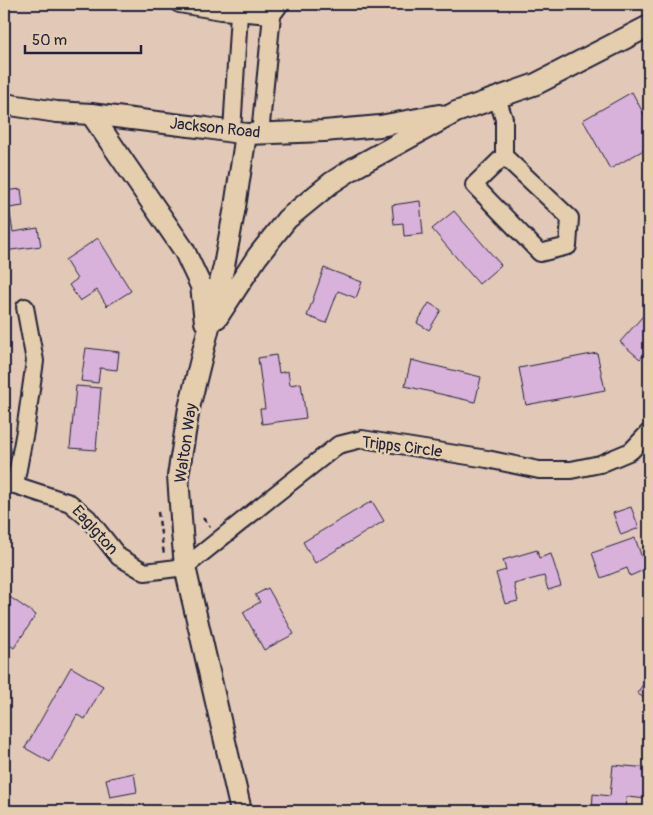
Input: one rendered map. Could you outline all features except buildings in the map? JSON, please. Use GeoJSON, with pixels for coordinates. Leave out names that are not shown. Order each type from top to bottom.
{"type":"FeatureCollection","features":[{"type":"Feature","properties":{"kind":"main road"},"geometry":{"type":"LineString","coordinates":[[207,334],[257,257],[287,219],[331,183],[354,168],[456,112],[536,84],[649,26]]}},
{"type":"Feature","properties":{"kind":"main road","name":"Jackson Road"},"geometry":{"type":"LineString","coordinates":[[4,104],[57,112],[91,114],[246,133],[324,131],[380,126],[456,112]]}},
{"type":"Feature","properties":{"kind":"main road"},"geometry":{"type":"LineString","coordinates":[[91,114],[184,250],[201,286],[207,334]]}},
{"type":"Feature","properties":{"kind":"main road","name":"Walton Way"},"geometry":{"type":"LineString","coordinates":[[241,811],[176,568],[178,476],[189,408],[226,256],[246,133]]}},
{"type":"Feature","properties":{"kind":"street"},"geometry":{"type":"LineString","coordinates":[[178,4],[239,13],[276,9],[246,133]]}},
{"type":"Feature","properties":{"kind":"street"},"geometry":{"type":"LineString","coordinates":[[239,13],[246,133]]}},
{"type":"Feature","properties":{"kind":"street"},"geometry":{"type":"LineString","coordinates":[[497,98],[504,119],[504,156],[474,185],[540,252],[568,246],[570,218],[504,156]]}},
{"type":"Feature","properties":{"kind":"street"},"geometry":{"type":"LineString","coordinates":[[10,484],[25,431],[35,362],[24,307]]}},
{"type":"Feature","properties":{"kind":"street","name":"Tripps Circle"},"geometry":{"type":"LineString","coordinates":[[176,568],[272,497],[338,445],[362,439],[487,459],[539,470],[571,470],[600,464],[631,451],[649,432]]}},
{"type":"Feature","properties":{"kind":"street","name":"Eaglgton"},"geometry":{"type":"LineString","coordinates":[[10,484],[70,503],[88,518],[118,557],[145,572],[176,568]]}},
{"type":"Feature","properties":{"kind":"path"},"geometry":{"type":"LineString","coordinates":[[158,512],[176,568]]}}]}
